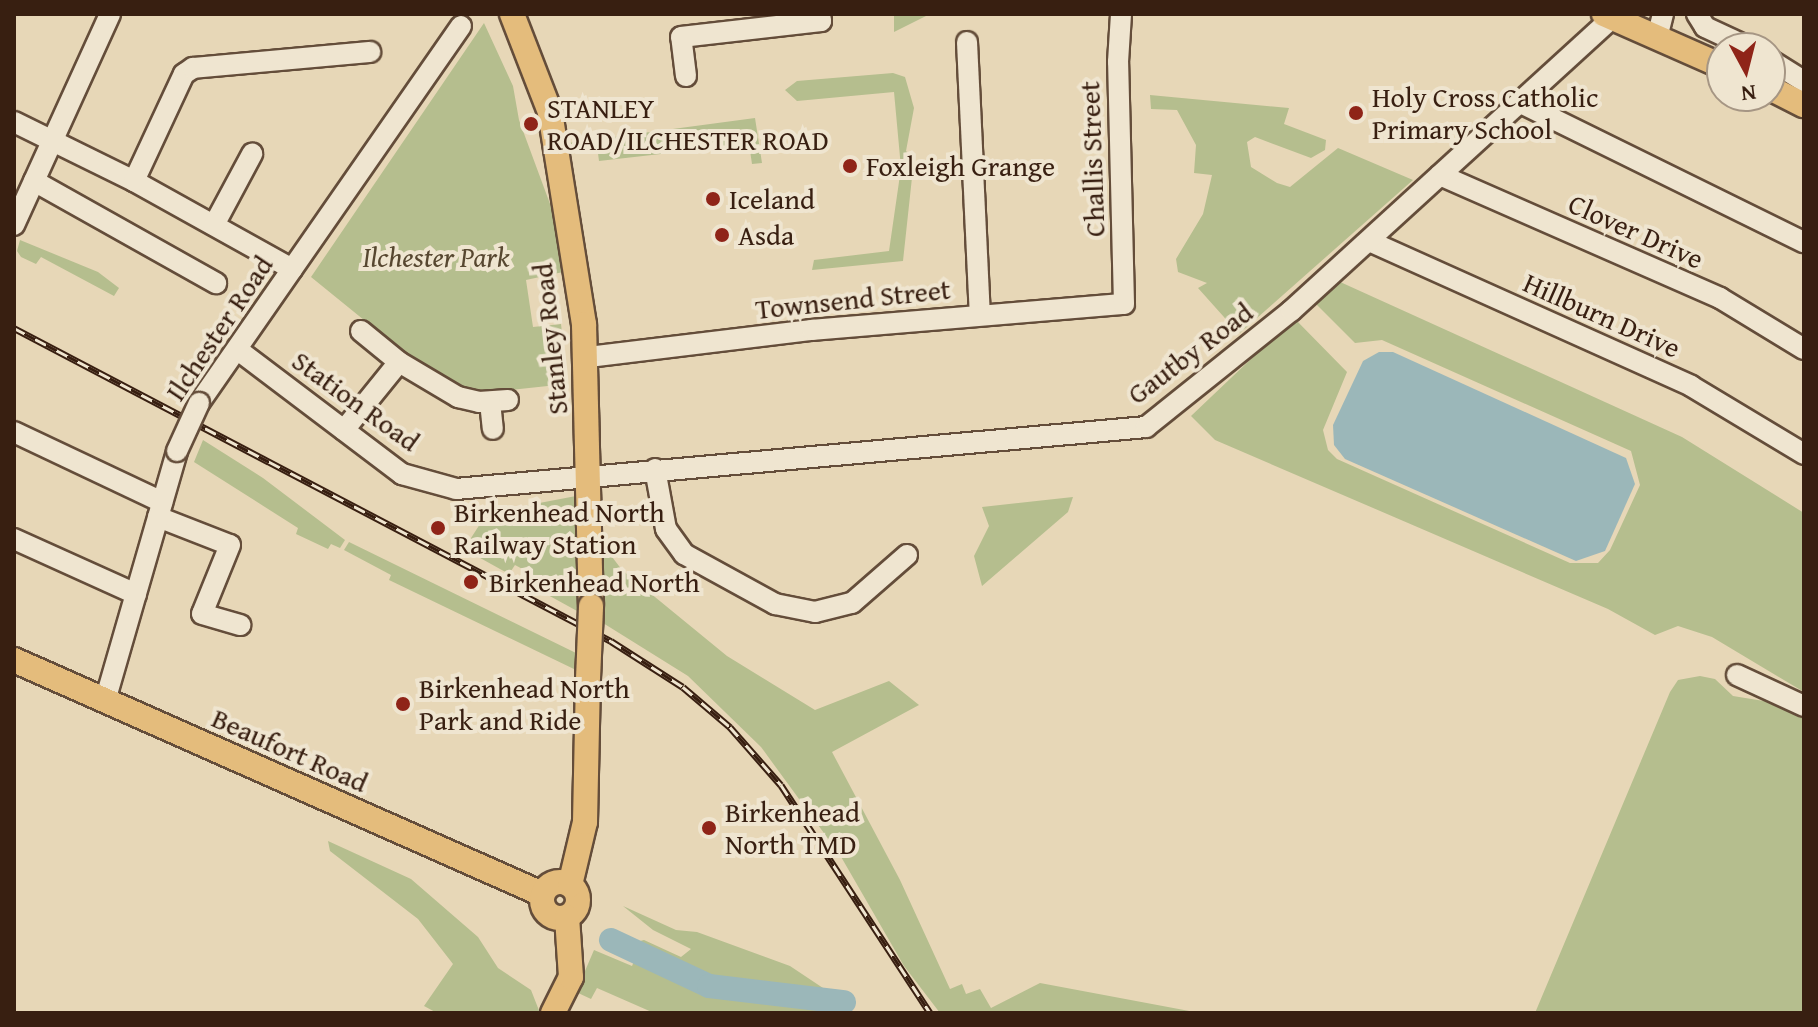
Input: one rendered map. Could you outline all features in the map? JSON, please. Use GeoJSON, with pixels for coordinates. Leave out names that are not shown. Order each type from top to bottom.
{"type":"FeatureCollection","features":[{"type":"Feature","properties":{"kind":"main road","name":"Stanley Road"},"geometry":{"type":"LineString","coordinates":[[494,14],[514,22],[547,99],[588,357],[591,606],[585,822],[570,885]]}},
{"type":"Feature","properties":{"kind":"main road"},"geometry":{"type":"LineString","coordinates":[[1609,16],[1706,59]]}},
{"type":"Feature","properties":{"kind":"main road"},"geometry":{"type":"LineString","coordinates":[[1786,96],[1804,105]]}},
{"type":"Feature","properties":{"kind":"main road","name":"Beaufort Road"},"geometry":{"type":"LineString","coordinates":[[14,660],[542,894]]}},
{"type":"Feature","properties":{"kind":"main road"},"geometry":{"type":"LineString","coordinates":[[553,1013],[571,977],[567,917],[578,905],[570,885],[556,882],[542,894],[548,914],[567,917]]}},
{"type":"Feature","properties":{"kind":"street"},"geometry":{"type":"LineString","coordinates":[[14,225],[110,14]]}},
{"type":"Feature","properties":{"kind":"street","name":"Challis Street"},"geometry":{"type":"LineString","coordinates":[[1121,14],[1118,62],[1124,304]]}},
{"type":"Feature","properties":{"kind":"street"},"geometry":{"type":"LineString","coordinates":[[1657,38],[1663,14]]}},
{"type":"Feature","properties":{"kind":"street","name":"Gautby Road"},"geometry":{"type":"LineString","coordinates":[[589,476],[1146,427],[1369,241],[1523,104],[1609,16]]}},
{"type":"Feature","properties":{"kind":"street"},"geometry":{"type":"LineString","coordinates":[[1697,16],[1705,27],[1716,32]]}},
{"type":"Feature","properties":{"kind":"street"},"geometry":{"type":"LineString","coordinates":[[686,76],[672,38],[826,18]]}},
{"type":"Feature","properties":{"kind":"street","name":"Ilchester Road"},"geometry":{"type":"LineString","coordinates":[[105,701],[177,451],[199,403],[461,26]]}},
{"type":"Feature","properties":{"kind":"street"},"geometry":{"type":"LineString","coordinates":[[967,42],[980,314]]}},
{"type":"Feature","properties":{"kind":"street"},"geometry":{"type":"LineString","coordinates":[[134,181],[184,74],[193,68],[370,52]]}},
{"type":"Feature","properties":{"kind":"street"},"geometry":{"type":"LineString","coordinates":[[1786,70],[1804,81]]}},
{"type":"Feature","properties":{"kind":"street"},"geometry":{"type":"LineString","coordinates":[[1523,104],[1804,242]]}},
{"type":"Feature","properties":{"kind":"street"},"geometry":{"type":"LineString","coordinates":[[14,122],[134,181],[292,269]]}},
{"type":"Feature","properties":{"kind":"street"},"geometry":{"type":"LineString","coordinates":[[214,225],[252,154]]}},
{"type":"Feature","properties":{"kind":"street","name":"Clover Drive"},"geometry":{"type":"LineString","coordinates":[[1440,175],[1720,298],[1804,349]]}},
{"type":"Feature","properties":{"kind":"street"},"geometry":{"type":"LineString","coordinates":[[34,181],[212,275]]}},
{"type":"Feature","properties":{"kind":"street","name":"Hillburn Drive"},"geometry":{"type":"LineString","coordinates":[[1369,241],[1691,386],[1804,454]]}},
{"type":"Feature","properties":{"kind":"street","name":"Townsend Street"},"geometry":{"type":"LineString","coordinates":[[588,357],[980,314],[1124,304]]}},
{"type":"Feature","properties":{"kind":"street"},"geometry":{"type":"LineString","coordinates":[[361,331],[399,362],[458,397],[499,401],[493,429]]}},
{"type":"Feature","properties":{"kind":"street","name":"Station Road"},"geometry":{"type":"LineString","coordinates":[[238,350],[402,474],[456,489],[507,488],[589,476]]}},
{"type":"Feature","properties":{"kind":"street"},"geometry":{"type":"LineString","coordinates":[[344,430],[399,362]]}},
{"type":"Feature","properties":{"kind":"street"},"geometry":{"type":"LineString","coordinates":[[14,432],[230,545],[202,614],[240,625]]}},
{"type":"Feature","properties":{"kind":"street"},"geometry":{"type":"LineString","coordinates":[[655,469],[666,529],[684,554],[775,604],[815,612],[852,603],[907,555]]}},
{"type":"Feature","properties":{"kind":"street"},"geometry":{"type":"LineString","coordinates":[[14,539],[136,594]]}},
{"type":"Feature","properties":{"kind":"street"},"geometry":{"type":"LineString","coordinates":[[1737,675],[1804,706]]}},
{"type":"Feature","properties":{"kind":"green space"},"geometry":{"type":"Polygon","coordinates":[[[894,14],[930,14],[894,32],[894,14]]]}},
{"type":"Feature","properties":{"kind":"green space","name":"Ilchester Park"},"geometry":{"type":"Polygon","coordinates":[[[484,23],[513,86],[519,120],[553,212],[563,272],[526,280],[533,327],[561,324],[567,375],[557,385],[482,393],[462,388],[412,359],[311,277],[484,23]]]}},
{"type":"Feature","properties":{"kind":"green space"},"geometry":{"type":"Polygon","coordinates":[[[893,73],[905,77],[914,108],[906,151],[914,159],[903,261],[812,270],[814,260],[889,251],[901,168],[894,92],[797,101],[785,90],[797,81],[893,73]]]}},
{"type":"Feature","properties":{"kind":"green space"},"geometry":{"type":"Polygon","coordinates":[[[1150,95],[1289,108],[1284,124],[1326,140],[1325,150],[1311,158],[1255,137],[1247,142],[1251,167],[1277,183],[1290,187],[1338,148],[1413,180],[1240,333],[1235,330],[1243,301],[1232,326],[1198,288],[1207,283],[1178,272],[1176,259],[1203,214],[1212,175],[1194,173],[1196,145],[1177,110],[1151,109],[1150,95]]]}},
{"type":"Feature","properties":{"kind":"green space"},"geometry":{"type":"Polygon","coordinates":[[[755,118],[762,163],[752,164],[748,137],[730,139],[731,146],[599,161],[597,146],[574,153],[568,143],[755,118]]]}},
{"type":"Feature","properties":{"kind":"green space"},"geometry":{"type":"Polygon","coordinates":[[[20,240],[98,272],[119,288],[114,296],[41,257],[36,264],[21,257],[17,251],[20,240]]]}},
{"type":"Feature","properties":{"kind":"green space"},"geometry":{"type":"Polygon","coordinates":[[[1338,281],[1682,437],[1804,513],[1804,692],[1712,637],[1678,626],[1655,635],[1608,609],[1215,440],[1191,416],[1294,318],[1347,372],[1323,430],[1328,450],[1337,459],[1570,563],[1598,563],[1610,550],[1640,485],[1631,451],[1382,340],[1355,343],[1314,302],[1338,281]]]}},
{"type":"Feature","properties":{"kind":"green space"},"geometry":{"type":"Polygon","coordinates":[[[203,440],[263,478],[345,540],[340,548],[331,544],[328,549],[296,534],[298,528],[194,462],[203,440]]]}},
{"type":"Feature","properties":{"kind":"green space"},"geometry":{"type":"Polygon","coordinates":[[[576,496],[581,498],[588,617],[537,589],[541,579],[515,565],[509,574],[464,549],[487,513],[576,496]]]}},
{"type":"Feature","properties":{"kind":"green space"},"geometry":{"type":"Polygon","coordinates":[[[1073,497],[1068,512],[982,586],[974,556],[989,526],[982,507],[1073,497]]]}},
{"type":"Feature","properties":{"kind":"green space"},"geometry":{"type":"Polygon","coordinates":[[[349,542],[576,653],[576,670],[389,580],[391,575],[344,550],[349,542]]]}},
{"type":"Feature","properties":{"kind":"green space"},"geometry":{"type":"Polygon","coordinates":[[[603,545],[622,570],[727,656],[815,710],[889,681],[919,705],[832,752],[900,880],[950,989],[962,984],[966,994],[980,989],[991,1008],[1040,983],[1200,1013],[940,1013],[904,966],[840,855],[761,747],[688,676],[603,623],[603,545]]]}},
{"type":"Feature","properties":{"kind":"green space"},"geometry":{"type":"Polygon","coordinates":[[[1700,676],[1715,679],[1733,696],[1776,703],[1804,715],[1804,1013],[1535,1013],[1670,692],[1678,680],[1700,676]]]}},
{"type":"Feature","properties":{"kind":"green space"},"geometry":{"type":"Polygon","coordinates":[[[328,841],[411,879],[478,937],[498,968],[531,990],[540,1013],[437,1013],[424,1006],[453,964],[418,919],[330,851],[328,841]]]}},
{"type":"Feature","properties":{"kind":"green space"},"geometry":{"type":"Polygon","coordinates":[[[623,906],[676,930],[697,932],[790,966],[829,992],[700,974],[632,943],[644,940],[681,957],[691,949],[653,930],[623,906]]]}},
{"type":"Feature","properties":{"kind":"green space"},"geometry":{"type":"Polygon","coordinates":[[[594,950],[632,966],[635,959],[711,993],[857,1013],[654,1013],[597,988],[591,999],[576,992],[594,950]]]}},
{"type":"Feature","properties":{"kind":"water"},"geometry":{"type":"Polygon","coordinates":[[[1379,352],[1393,352],[1626,458],[1635,484],[1605,551],[1576,561],[1345,459],[1334,445],[1333,425],[1363,361],[1379,352]]]}},
{"type":"Feature","properties":{"kind":"waterway"},"geometry":{"type":"LineString","coordinates":[[611,940],[709,986],[844,1002]]}},
{"type":"Feature","properties":{"kind":"railway"},"geometry":{"type":"LineString","coordinates":[[14,328],[611,641],[683,687],[730,727],[781,785],[930,1013]]}},
{"type":"Feature","properties":{"kind":"place","name":"Holy Cross Catholic Primary School"},"geometry":{"type":"Point","coordinates":[1356,113]}},
{"type":"Feature","properties":{"kind":"place","name":"STANLEY ROAD/ILCHESTER ROAD"},"geometry":{"type":"Point","coordinates":[531,124]}},
{"type":"Feature","properties":{"kind":"place","name":"Foxleigh Grange"},"geometry":{"type":"Point","coordinates":[850,166]}},
{"type":"Feature","properties":{"kind":"place","name":"Iceland"},"geometry":{"type":"Point","coordinates":[713,199]}},
{"type":"Feature","properties":{"kind":"place","name":"Asda"},"geometry":{"type":"Point","coordinates":[722,235]}},
{"type":"Feature","properties":{"kind":"place","name":"Birkenhead North Railway Station"},"geometry":{"type":"Point","coordinates":[438,528]}},
{"type":"Feature","properties":{"kind":"place","name":"Birkenhead North"},"geometry":{"type":"Point","coordinates":[471,582]}},
{"type":"Feature","properties":{"kind":"place","name":"Birkenhead North Park and Ride"},"geometry":{"type":"Point","coordinates":[403,704]}},
{"type":"Feature","properties":{"kind":"place","name":"Birkenhead North TMD"},"geometry":{"type":"Point","coordinates":[709,828]}}]}
